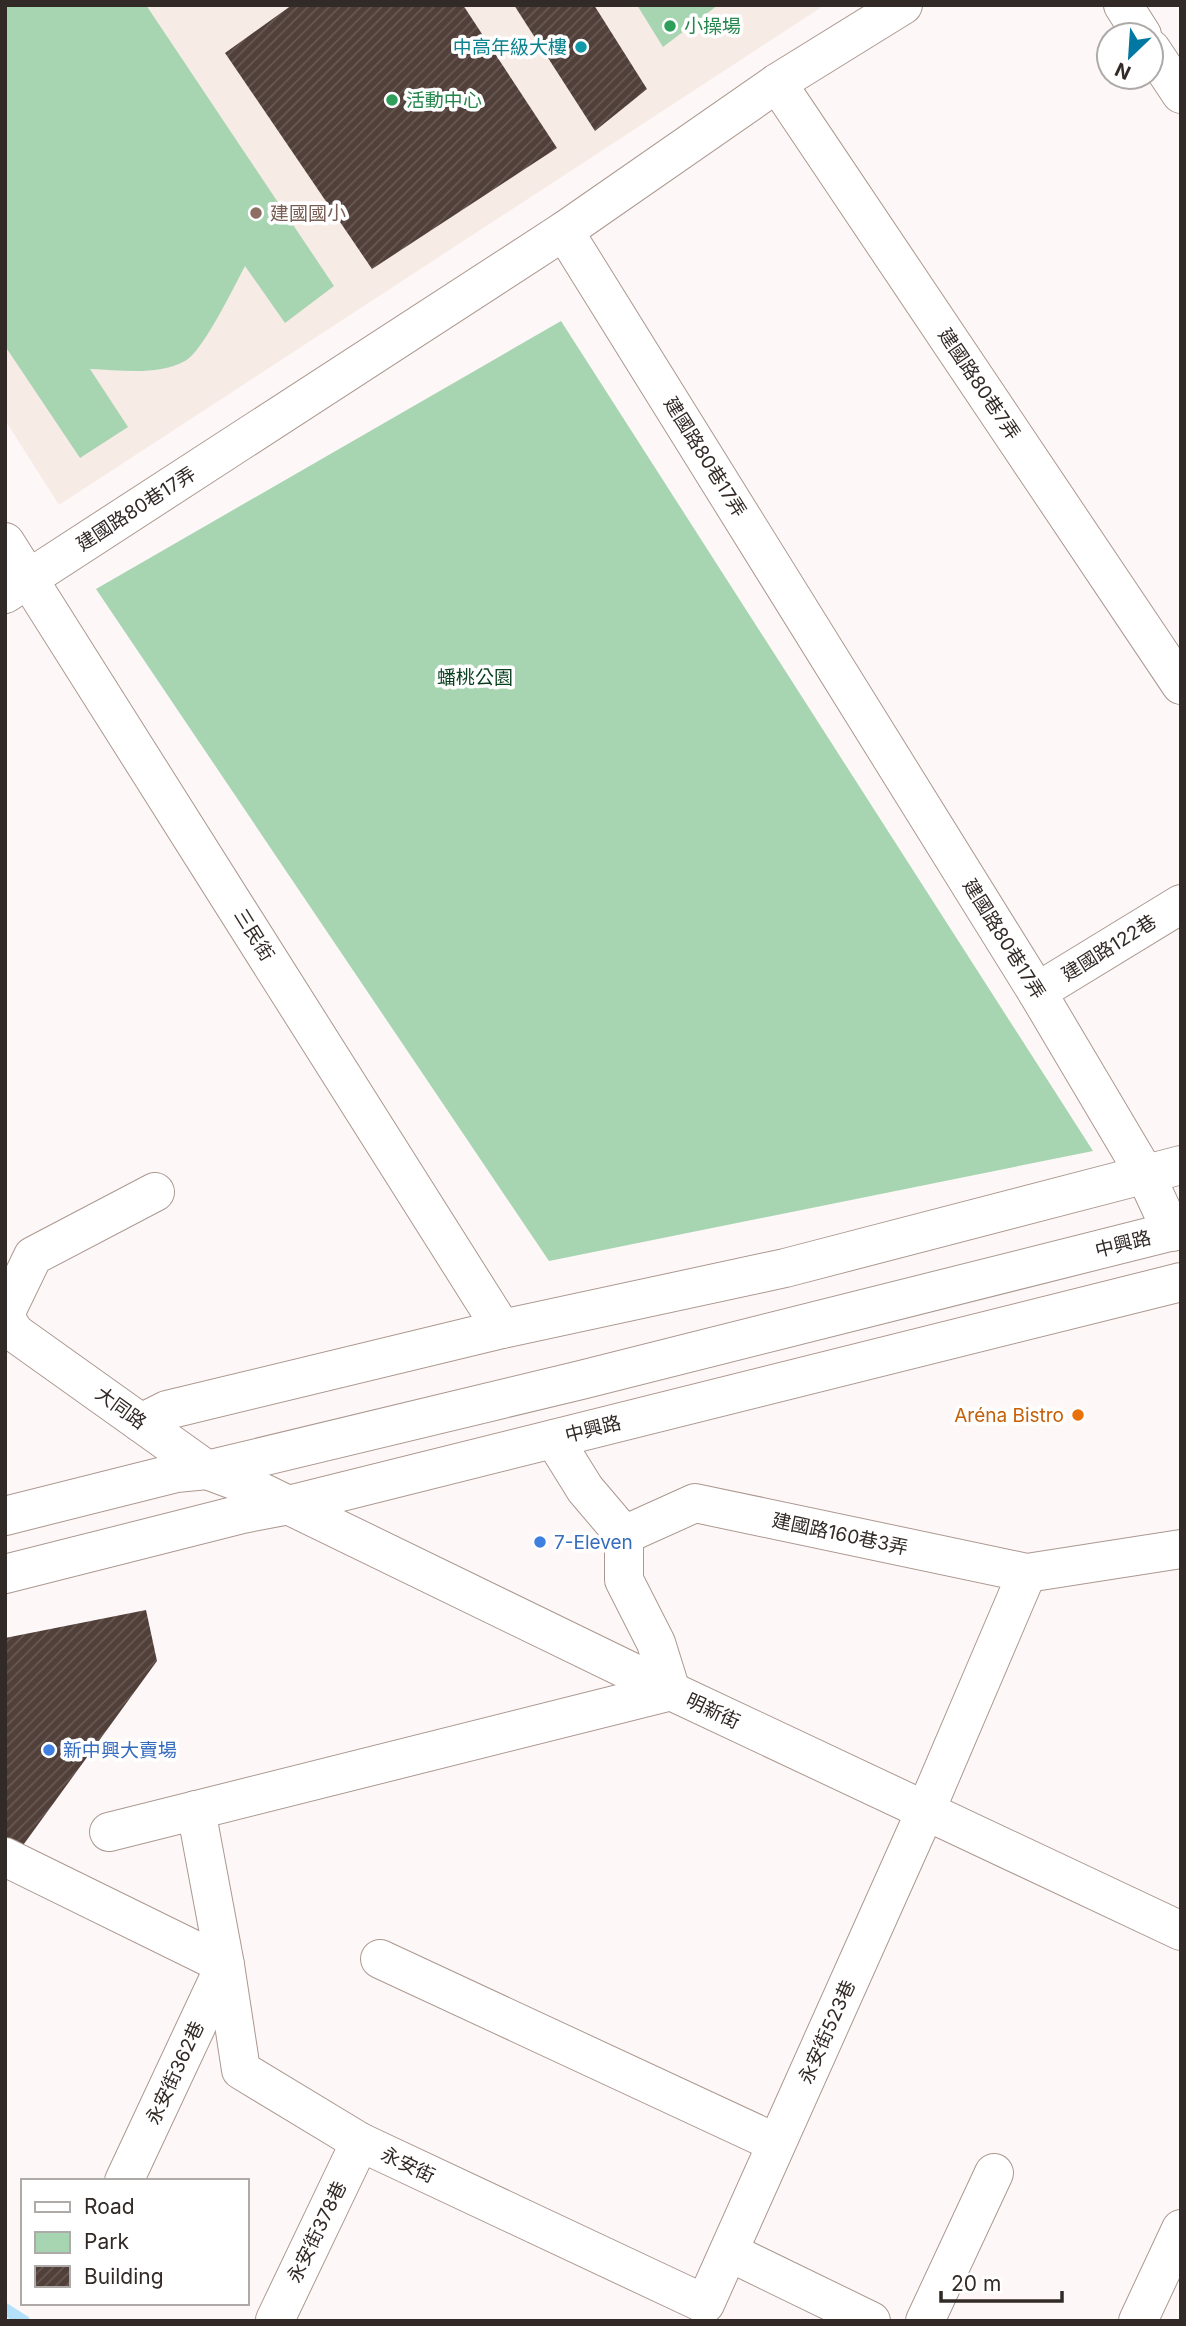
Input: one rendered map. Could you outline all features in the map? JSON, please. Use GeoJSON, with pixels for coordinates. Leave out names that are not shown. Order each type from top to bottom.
{"type":"FeatureCollection","features":[{"type":"Feature","properties":{"kind":"street"},"geometry":{"type":"LineString","coordinates":[[565,232],[776,83],[903,5]]}},
{"type":"Feature","properties":{"kind":"street"},"geometry":{"type":"LineString","coordinates":[[1123,5],[1133,21]]}},
{"type":"Feature","properties":{"kind":"street"},"geometry":{"type":"LineString","coordinates":[[1165,69],[1181,94]]}},
{"type":"Feature","properties":{"kind":"street","name":"建國路80巷7弄"},"geometry":{"type":"LineString","coordinates":[[776,83],[1181,685]]}},
{"type":"Feature","properties":{"kind":"street","name":"建國路80巷17弄"},"geometry":{"type":"LineString","coordinates":[[17,586],[565,232],[1038,992],[1163,1170],[1176,1231]]}},
{"type":"Feature","properties":{"kind":"street","name":"三民街"},"geometry":{"type":"LineString","coordinates":[[5,542],[17,586],[502,1329]]}},
{"type":"Feature","properties":{"kind":"street","name":"建國路122巷"},"geometry":{"type":"LineString","coordinates":[[1038,992],[1181,904]]}},
{"type":"Feature","properties":{"kind":"street"},"geometry":{"type":"LineString","coordinates":[[141,1423],[167,1410],[502,1329],[785,1268],[1163,1170]]}},
{"type":"Feature","properties":{"kind":"street"},"geometry":{"type":"LineString","coordinates":[[5,1315],[33,1256],[155,1192]]}},
{"type":"Feature","properties":{"kind":"street","name":"中興路"},"geometry":{"type":"LineString","coordinates":[[5,1516],[176,1473],[208,1470],[581,1380],[1176,1231]]}},
{"type":"Feature","properties":{"kind":"street","name":"中興路"},"geometry":{"type":"LineString","coordinates":[[5,1574],[1181,1282]]}},
{"type":"Feature","properties":{"kind":"street","name":"大同路"},"geometry":{"type":"LineString","coordinates":[[5,1315],[15,1333],[141,1423],[208,1470],[247,1485]]}},
{"type":"Feature","properties":{"kind":"street"},"geometry":{"type":"LineString","coordinates":[[108,1832],[671,1691],[656,1643],[624,1580],[624,1535],[585,1489],[554,1439]]}},
{"type":"Feature","properties":{"kind":"street","name":"明新街"},"geometry":{"type":"LineString","coordinates":[[247,1485],[671,1691],[1181,1931]]}},
{"type":"Feature","properties":{"kind":"street","name":"建國路160巷3弄"},"geometry":{"type":"LineString","coordinates":[[624,1535],[695,1503],[1027,1573],[1181,1549]]}},
{"type":"Feature","properties":{"kind":"street","name":"永安街523巷"},"geometry":{"type":"LineString","coordinates":[[729,2252],[926,1812],[1027,1573]]}},
{"type":"Feature","properties":{"kind":"street"},"geometry":{"type":"LineString","coordinates":[[196,1810],[225,1965]]}},
{"type":"Feature","properties":{"kind":"street"},"geometry":{"type":"LineString","coordinates":[[5,1857],[225,1965]]}},
{"type":"Feature","properties":{"kind":"street"},"geometry":{"type":"LineString","coordinates":[[380,1959],[776,2143]]}},
{"type":"Feature","properties":{"kind":"street","name":"永安街"},"geometry":{"type":"LineString","coordinates":[[225,1965],[241,2070],[360,2142],[702,2312],[729,2252]]}},
{"type":"Feature","properties":{"kind":"street","name":"永安街362巷"},"geometry":{"type":"LineString","coordinates":[[125,2179],[225,1965]]}},
{"type":"Feature","properties":{"kind":"street","name":"永安街378巷"},"geometry":{"type":"LineString","coordinates":[[276,2321],[360,2142]]}},
{"type":"Feature","properties":{"kind":"street"},"geometry":{"type":"LineString","coordinates":[[925,2321],[994,2173]]}},
{"type":"Feature","properties":{"kind":"street"},"geometry":{"type":"LineString","coordinates":[[1138,2321],[1181,2229]]}},
{"type":"Feature","properties":{"kind":"street"},"geometry":{"type":"LineString","coordinates":[[729,2252],[871,2321]]}},
{"type":"Feature","properties":{"kind":"shaded area","name":"建國國小"},"geometry":{"type":"Polygon","coordinates":[[[5,5],[825,5],[59,505],[5,420],[5,5]]]}},
{"type":"Feature","properties":{"kind":"green space"},"geometry":{"type":"Polygon","coordinates":[[[5,5],[146,5],[334,286],[285,323],[245,266],[209,332],[185,361],[163,369],[90,369],[128,427],[80,458],[5,346],[5,5]]]}},
{"type":"Feature","properties":{"kind":"green space","name":"小操場"},"geometry":{"type":"Polygon","coordinates":[[[637,5],[718,5],[663,47],[637,5]]]}},
{"type":"Feature","properties":{"kind":"green space","name":"蟠桃公園"},"geometry":{"type":"Polygon","coordinates":[[[561,321],[1093,1151],[549,1261],[96,589],[561,321]]]}},
{"type":"Feature","properties":{"kind":"building","name":"活動中心"},"geometry":{"type":"Polygon","coordinates":[[[292,5],[463,5],[557,148],[372,269],[225,53],[292,5]]]}},
{"type":"Feature","properties":{"kind":"building","name":"中高年級大樓"},"geometry":{"type":"Polygon","coordinates":[[[514,5],[594,5],[647,89],[595,131],[514,5]]]}},
{"type":"Feature","properties":{"kind":"building","name":"新中興大賣場"},"geometry":{"type":"Polygon","coordinates":[[[146,1610],[157,1661],[21,1848],[5,1839],[5,1638],[146,1610]]]}},
{"type":"Feature","properties":{"kind":"waterway"},"geometry":{"type":"LineString","coordinates":[[5,2309],[24,2321]]}},
{"type":"Feature","properties":{"kind":"place","name":"小操場"},"geometry":{"type":"Point","coordinates":[670,26]}},
{"type":"Feature","properties":{"kind":"place","name":"中高年級大樓"},"geometry":{"type":"Point","coordinates":[581,47]}},
{"type":"Feature","properties":{"kind":"place","name":"活動中心"},"geometry":{"type":"Point","coordinates":[392,100]}},
{"type":"Feature","properties":{"kind":"place","name":"建國國小"},"geometry":{"type":"Point","coordinates":[256,213]}},
{"type":"Feature","properties":{"kind":"place","name":"Aréna Bistro"},"geometry":{"type":"Point","coordinates":[1078,1415]}},
{"type":"Feature","properties":{"kind":"place","name":"7-Eleven"},"geometry":{"type":"Point","coordinates":[540,1542]}},
{"type":"Feature","properties":{"kind":"place","name":"新中興大賣場"},"geometry":{"type":"Point","coordinates":[49,1750]}}]}
